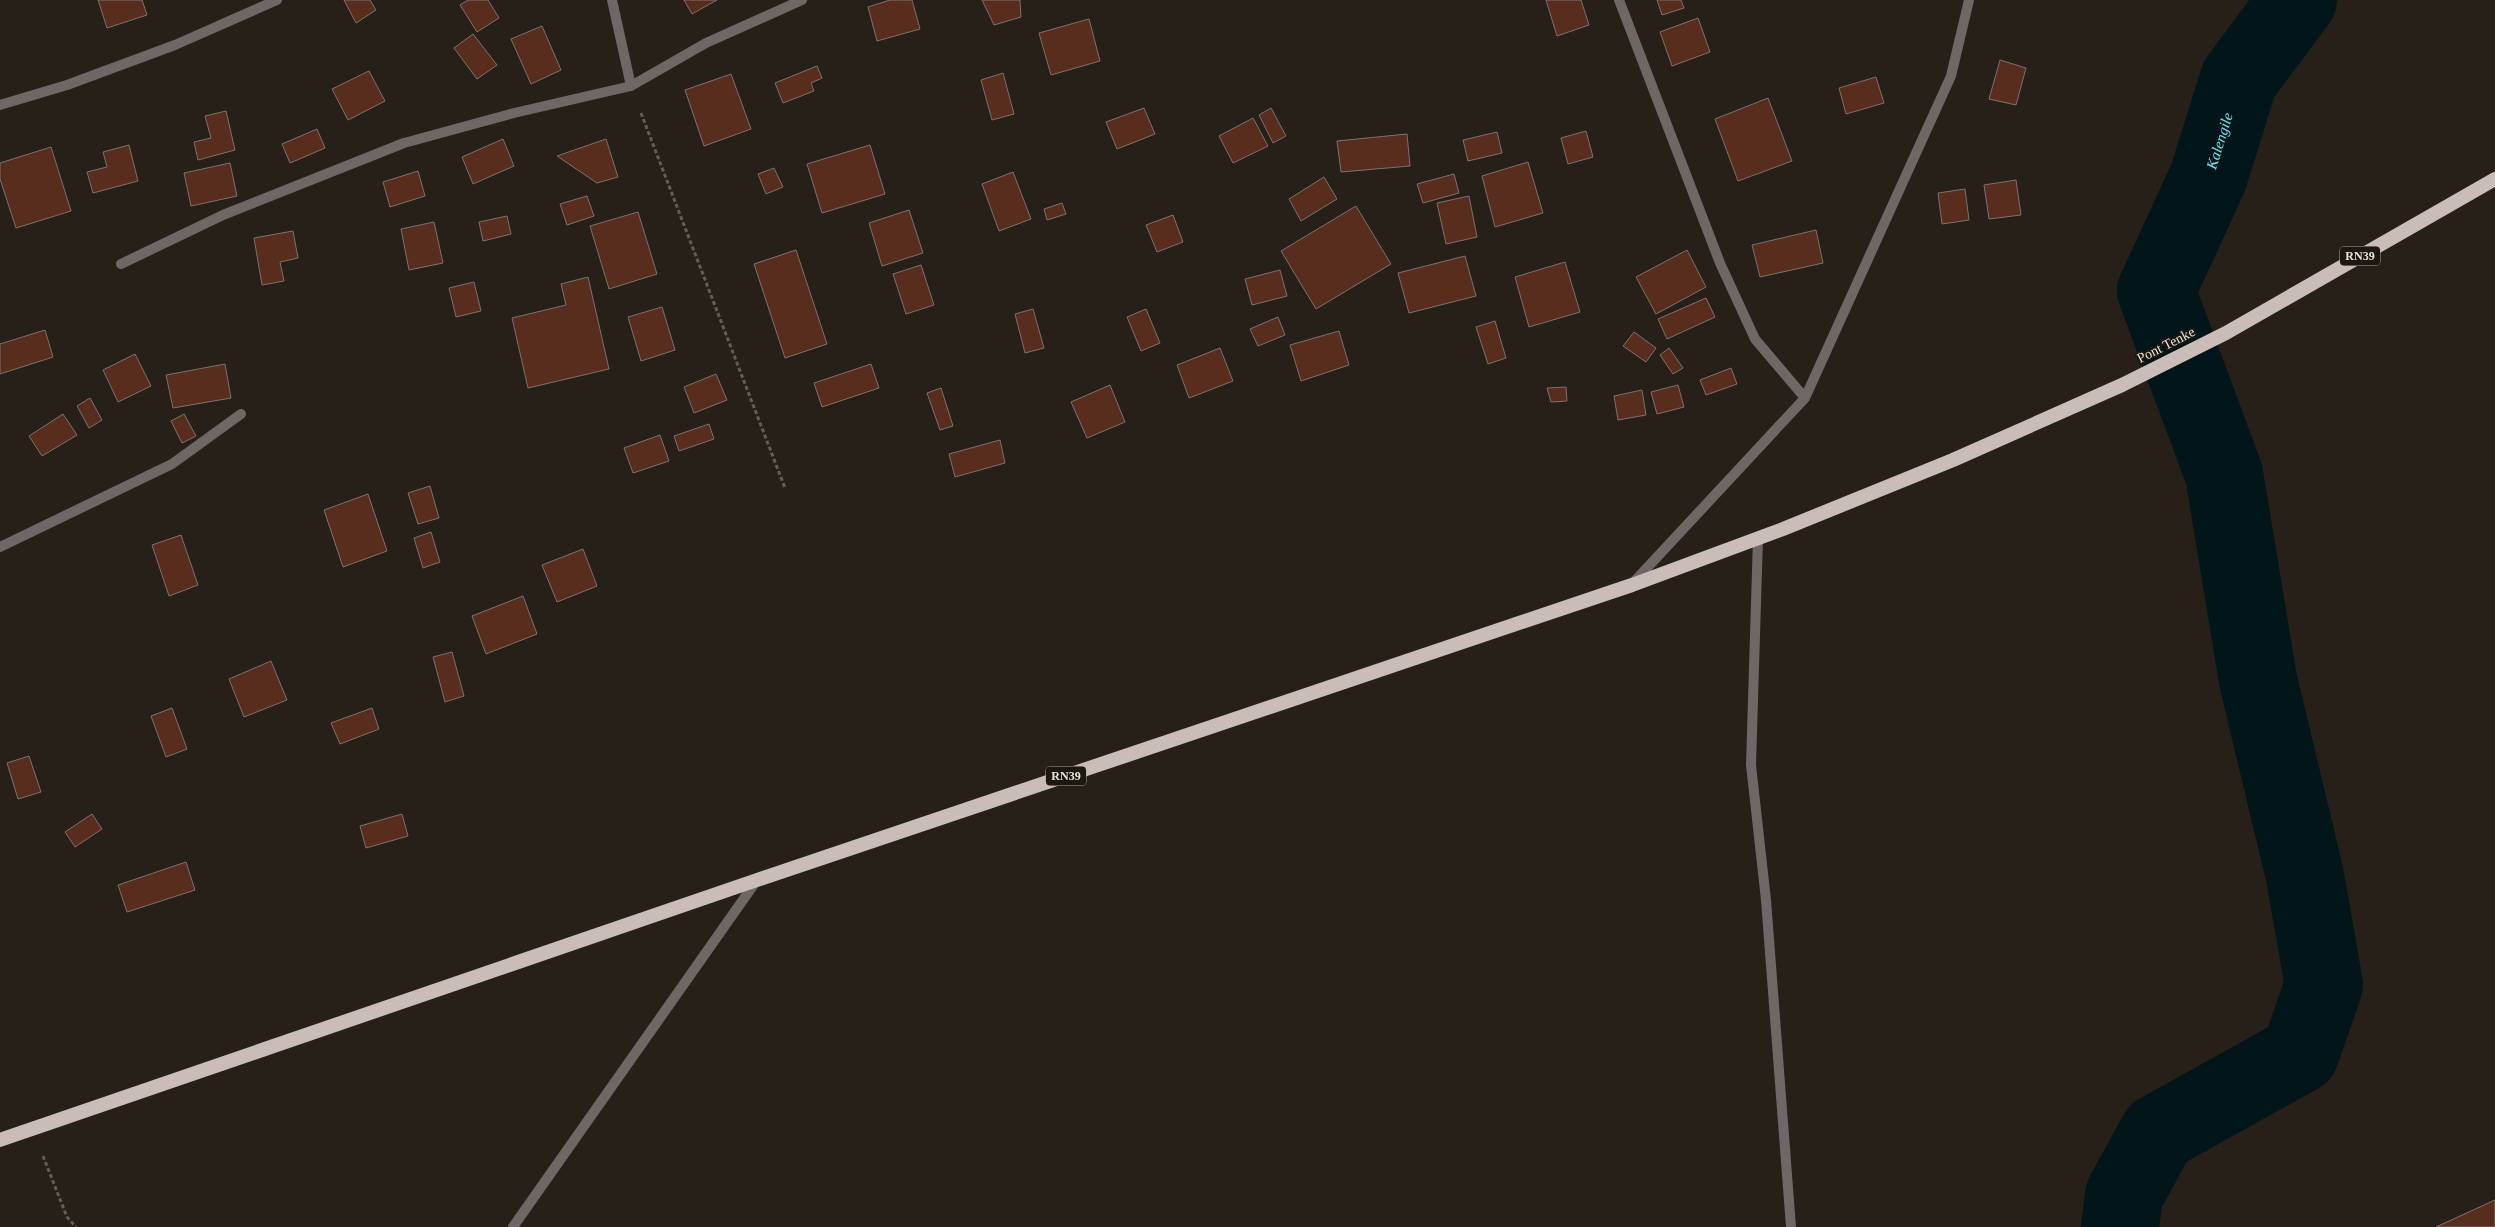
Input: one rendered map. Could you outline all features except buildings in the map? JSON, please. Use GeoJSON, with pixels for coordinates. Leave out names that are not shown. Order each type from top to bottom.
{"type":"FeatureCollection","features":[{"type":"Feature","properties":{"kind":"highway","name":"Pont Tenke"},"geometry":{"type":"LineString","coordinates":[[1758,538],[1953,460],[2122,386],[2226,333],[2495,179]]}},
{"type":"Feature","properties":{"kind":"highway","name":"RN39"},"geometry":{"type":"LineString","coordinates":[[0,1140],[758,880],[1632,585],[1758,538]]}},
{"type":"Feature","properties":{"kind":"street"},"geometry":{"type":"LineString","coordinates":[[0,104],[67,85],[175,45],[277,0]]}},
{"type":"Feature","properties":{"kind":"street"},"geometry":{"type":"LineString","coordinates":[[612,0],[631,86]]}},
{"type":"Feature","properties":{"kind":"street"},"geometry":{"type":"LineString","coordinates":[[122,264],[223,215],[404,142],[514,112],[631,86],[706,43],[802,0]]}},
{"type":"Feature","properties":{"kind":"street"},"geometry":{"type":"LineString","coordinates":[[1619,0],[1720,263],[1754,339],[1805,398]]}},
{"type":"Feature","properties":{"kind":"street"},"geometry":{"type":"LineString","coordinates":[[1632,585],[1805,398],[1951,76],[1969,0]]}},
{"type":"Feature","properties":{"kind":"street"},"geometry":{"type":"LineString","coordinates":[[0,546],[172,464],[241,414]]}},
{"type":"Feature","properties":{"kind":"street"},"geometry":{"type":"LineString","coordinates":[[1758,538],[1750,765],[1766,900],[1791,1227]]}},
{"type":"Feature","properties":{"kind":"street"},"geometry":{"type":"LineString","coordinates":[[513,1227],[758,880]]}},
{"type":"Feature","properties":{"kind":"path"},"geometry":{"type":"LineString","coordinates":[[631,86],[785,488]]}},
{"type":"Feature","properties":{"kind":"path"},"geometry":{"type":"LineString","coordinates":[[33,1130],[68,1217],[76,1227]]}},
{"type":"Feature","properties":{"kind":"waterway","name":"Kalengile"},"geometry":{"type":"LineString","coordinates":[[2120,1227],[2124,1195],[2158,1133],[2300,1054],[2324,985],[2305,876],[2258,680],[2224,474],[2156,291],[2208,178],[2239,79],[2298,0]]}}]}
